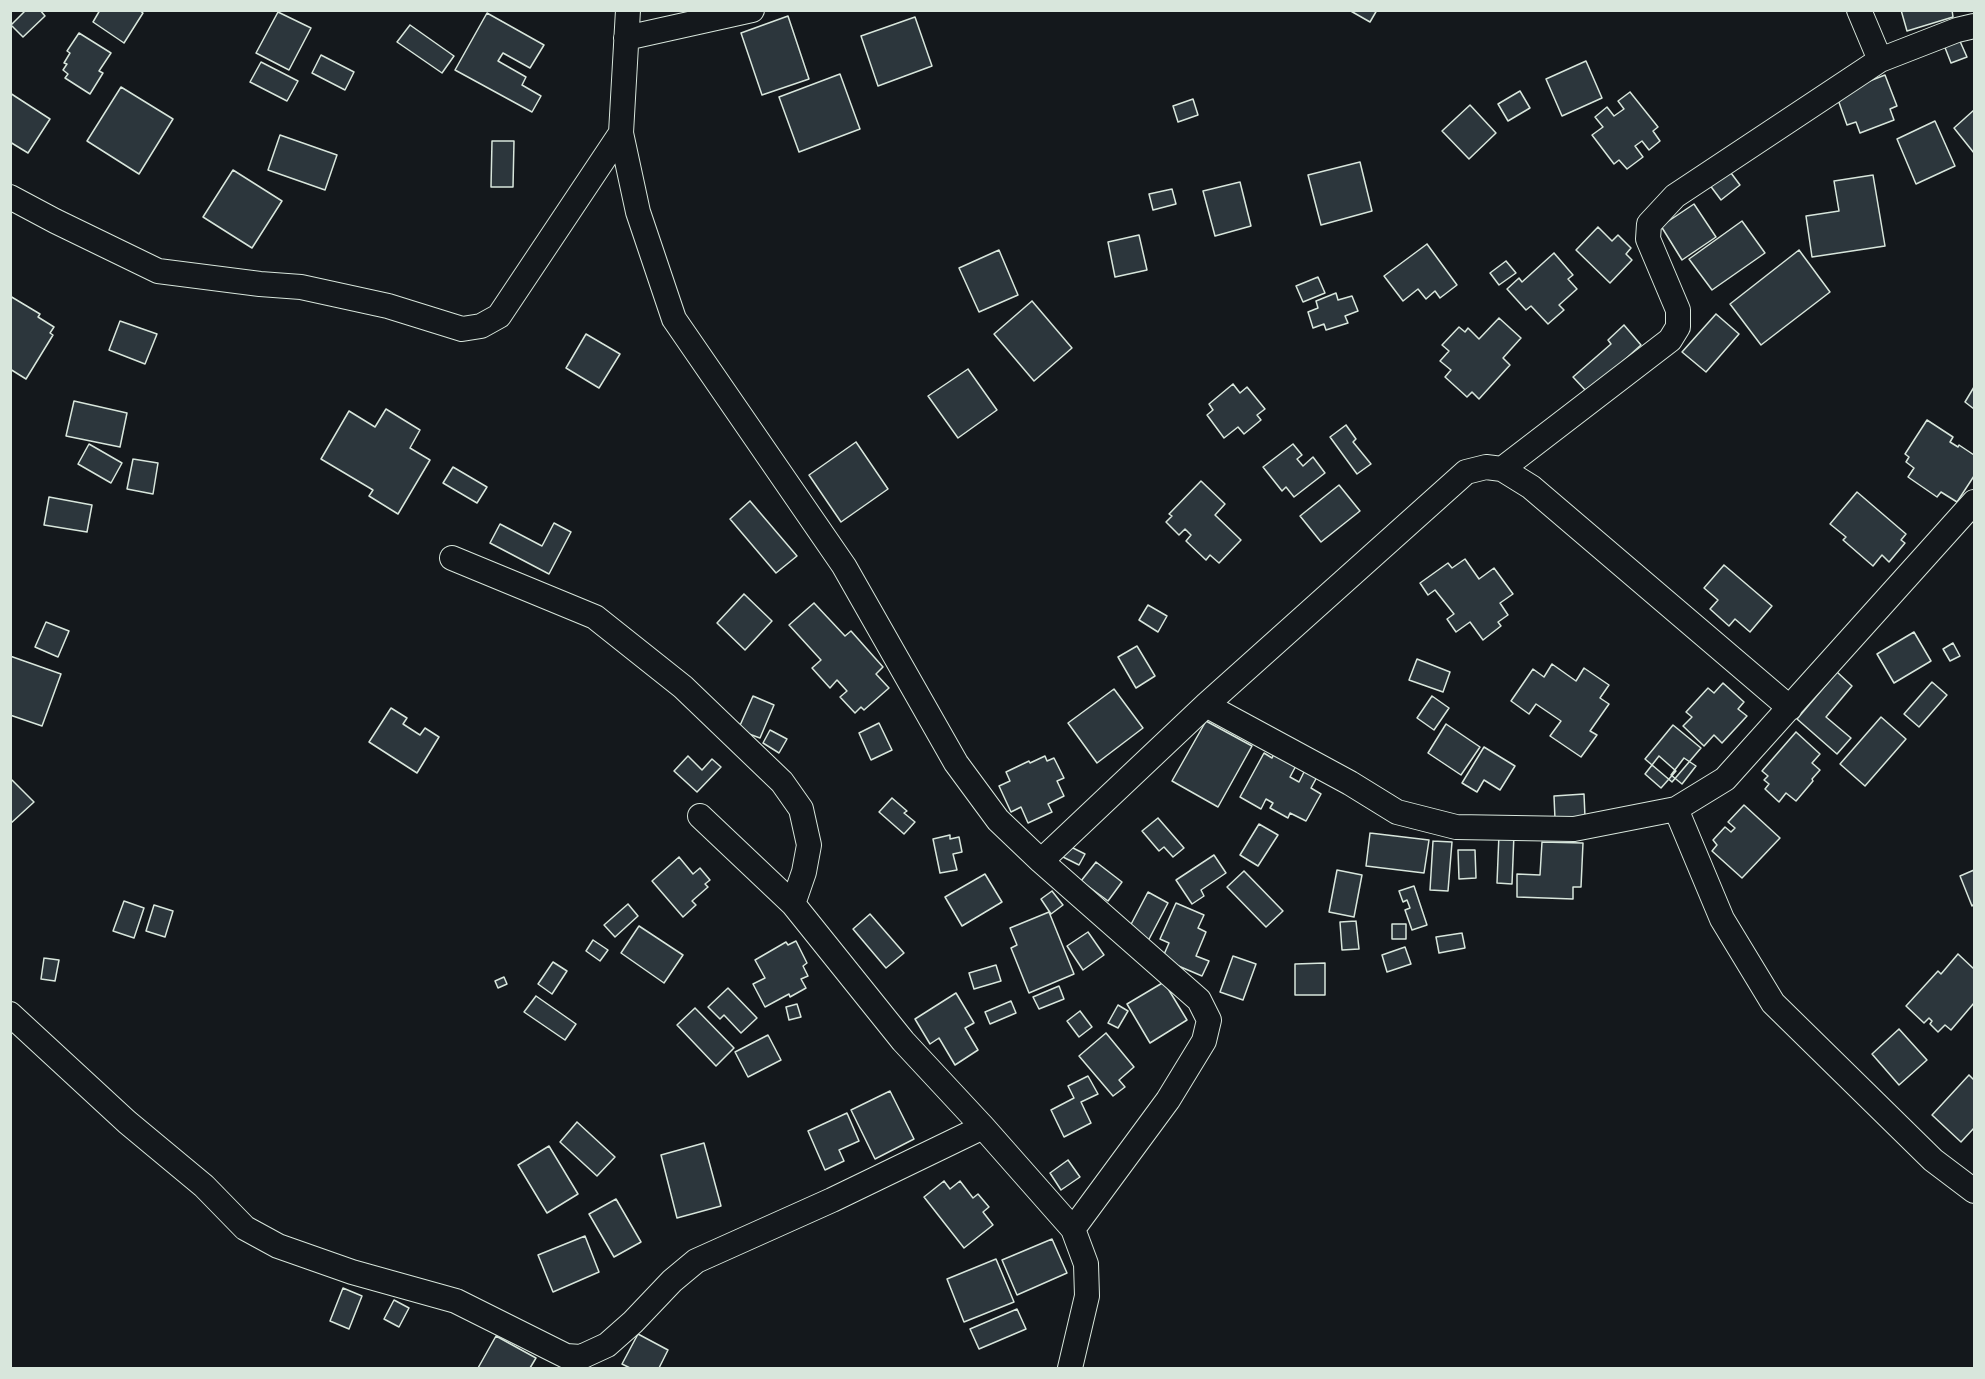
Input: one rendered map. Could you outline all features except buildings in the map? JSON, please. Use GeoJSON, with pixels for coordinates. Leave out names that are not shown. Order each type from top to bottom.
{"type":"FeatureCollection","features":[{"type":"Feature","properties":{"kind":"street"},"geometry":{"type":"LineString","coordinates":[[628,10],[621,133],[638,212],[674,319],[844,566],[956,763],[999,820],[1041,861],[1199,1000],[1209,1020],[1204,1041],[1168,1100],[1073,1229]]}},
{"type":"Feature","properties":{"kind":"street"},"geometry":{"type":"LineString","coordinates":[[626,38],[753,10]]}},
{"type":"Feature","properties":{"kind":"street"},"geometry":{"type":"LineString","coordinates":[[1859,10],[1880,60]]}},
{"type":"Feature","properties":{"kind":"street"},"geometry":{"type":"LineString","coordinates":[[1502,469],[1670,340],[1678,327],[1678,310],[1648,239],[1649,224],[1675,196],[1880,60],[1956,30],[1974,26]]}},
{"type":"Feature","properties":{"kind":"street"},"geometry":{"type":"LineString","coordinates":[[10,197],[158,271],[301,287],[388,306],[462,328],[481,326],[499,316],[621,133]]}},
{"type":"Feature","properties":{"kind":"street"},"geometry":{"type":"LineString","coordinates":[[1041,861],[1206,705],[1466,472],[1486,467],[1502,469],[1531,487],[1790,708]]}},
{"type":"Feature","properties":{"kind":"street"},"geometry":{"type":"LineString","coordinates":[[1206,705],[1350,783],[1397,812],[1456,828],[1574,829],[1676,809],[1725,779],[1974,502]]}},
{"type":"Feature","properties":{"kind":"street"},"geometry":{"type":"LineString","coordinates":[[452,558],[595,617],[683,687],[782,782],[801,809],[809,844],[804,872],[793,904]]}},
{"type":"Feature","properties":{"kind":"street"},"geometry":{"type":"LineString","coordinates":[[1676,809],[1722,919],[1773,1004],[1934,1160],[1974,1191]]}},
{"type":"Feature","properties":{"kind":"street"},"geometry":{"type":"LineString","coordinates":[[700,816],[793,904],[903,1041],[983,1126],[1073,1229],[1086,1264],[1087,1296],[1070,1368]]}},
{"type":"Feature","properties":{"kind":"street"},"geometry":{"type":"LineString","coordinates":[[10,1014],[127,1122],[204,1186],[245,1228],[278,1246],[352,1272],[456,1301],[566,1356],[581,1357],[607,1345],[633,1322],[672,1281],[696,1261],[832,1200],[983,1126]]}}]}
